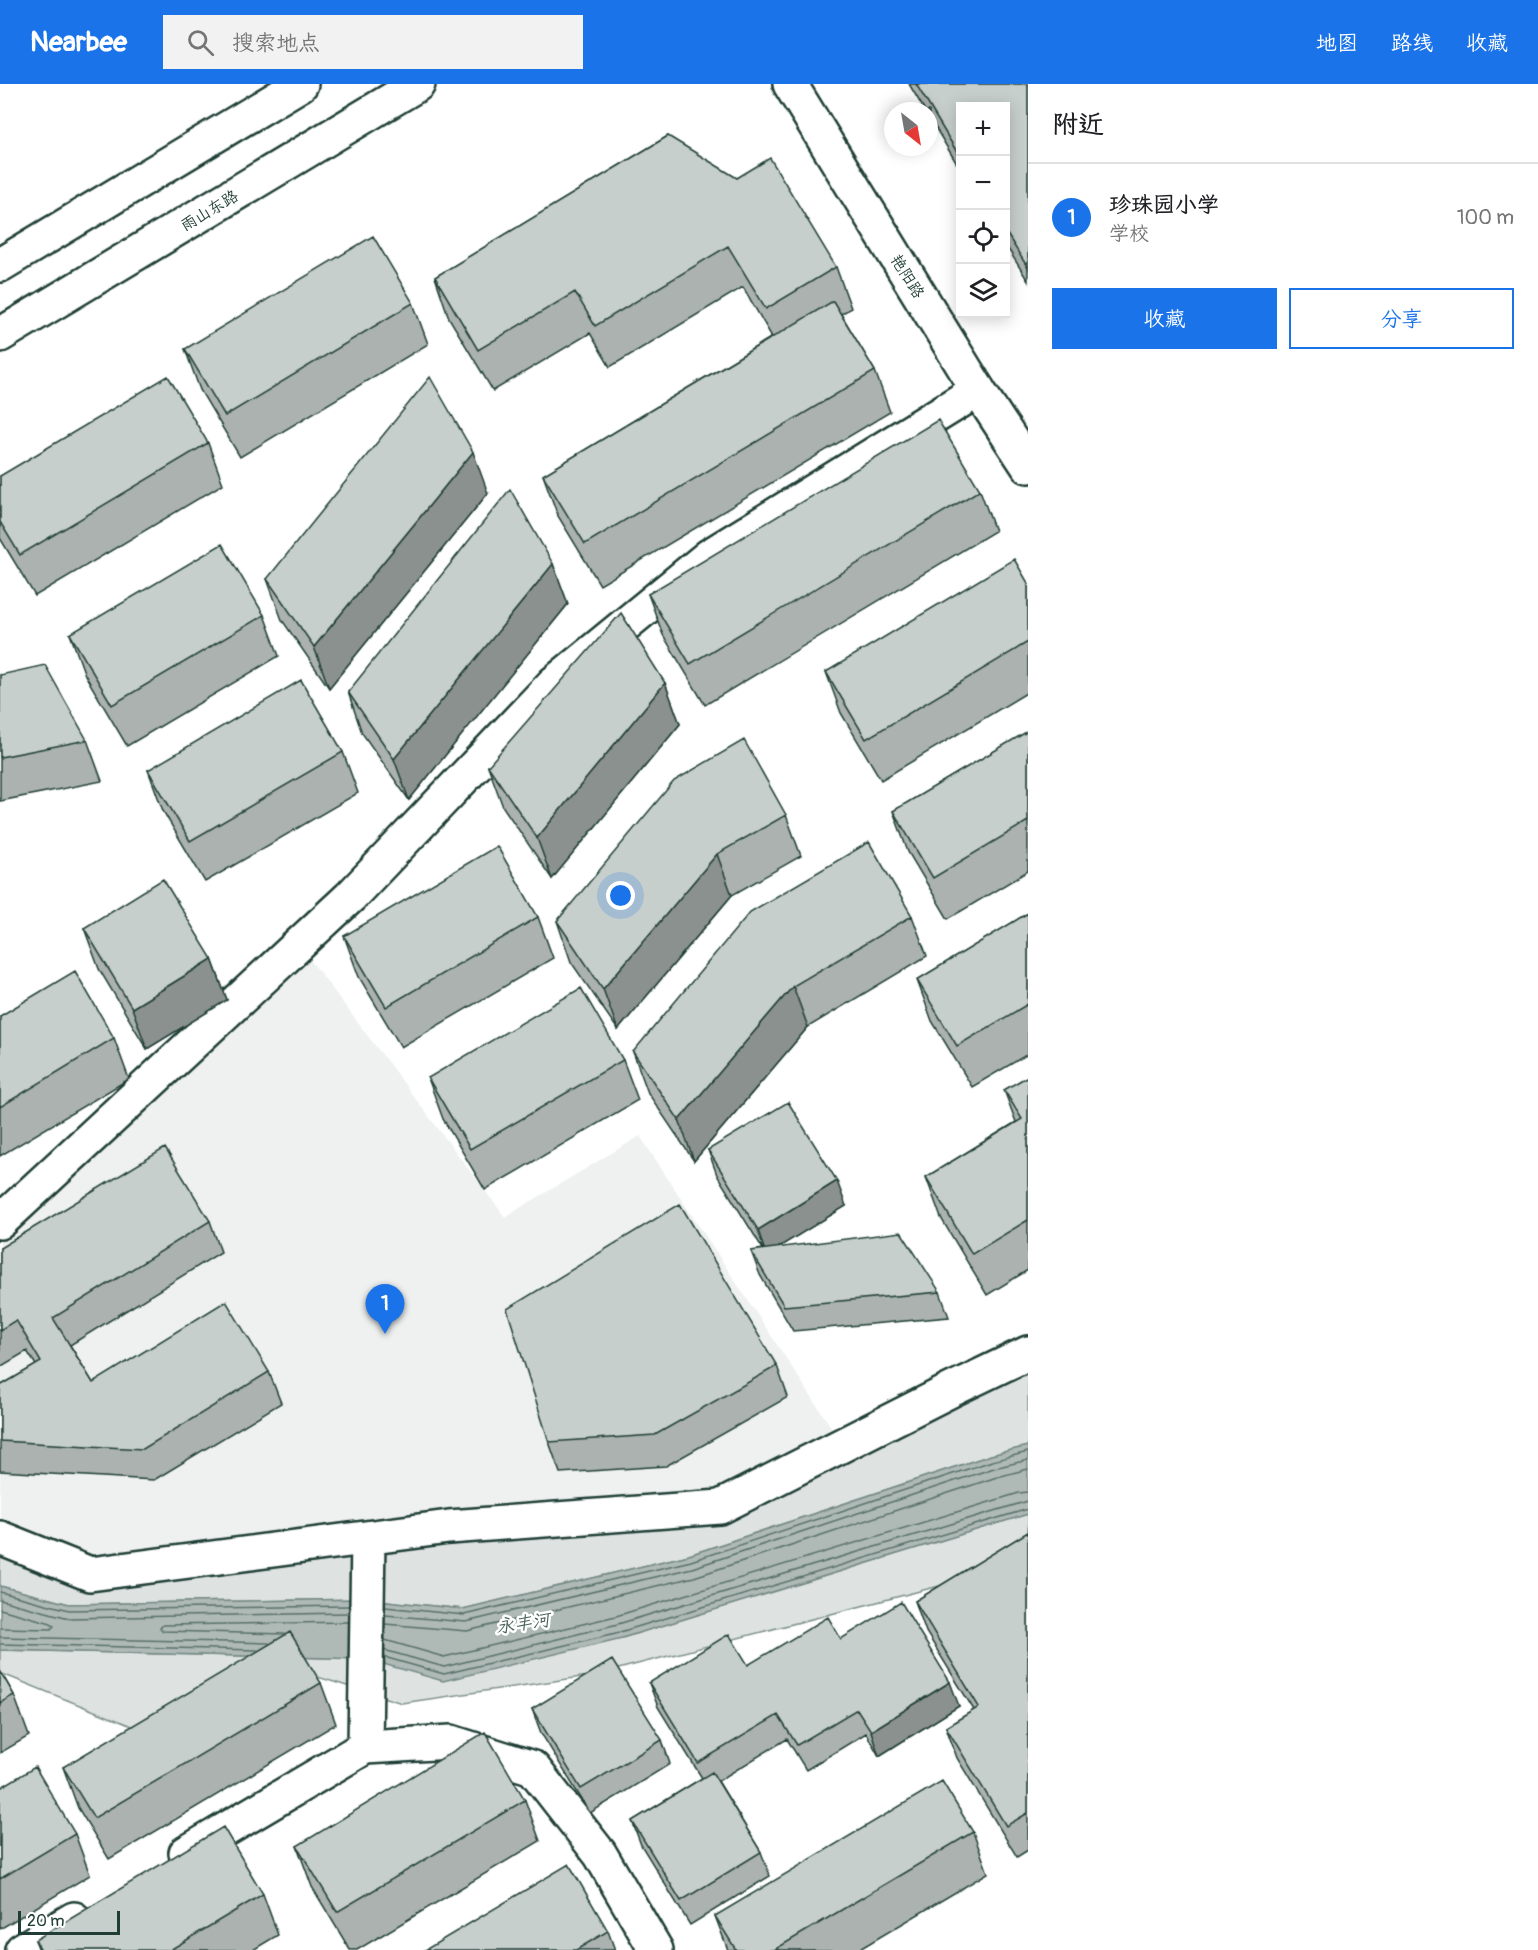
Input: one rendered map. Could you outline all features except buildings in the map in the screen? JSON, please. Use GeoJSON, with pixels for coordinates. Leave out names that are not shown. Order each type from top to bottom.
{"type":"FeatureCollection","features":[{"type":"Feature","properties":{"kind":"street"},"geometry":{"type":"LineString","coordinates":[[0,265],[301,84]]}},
{"type":"Feature","properties":{"kind":"street","name":"雨山东路"},"geometry":{"type":"LineString","coordinates":[[0,335],[418,84]]}},
{"type":"Feature","properties":{"kind":"street","name":"艳阳路"},"geometry":{"type":"LineString","coordinates":[[790,84],[978,390],[1028,466]]}},
{"type":"Feature","properties":{"kind":"street"},"geometry":{"type":"LineString","coordinates":[[0,1222],[350,897],[554,683],[709,556],[978,390]]}},
{"type":"Feature","properties":{"kind":"street"},"geometry":{"type":"LineString","coordinates":[[0,1538],[90,1574],[449,1527],[720,1508],[1028,1353]]}},
{"type":"Feature","properties":{"kind":"street"},"geometry":{"type":"LineString","coordinates":[[365,1747],[368,1538]]}},
{"type":"Feature","properties":{"kind":"street"},"geometry":{"type":"LineString","coordinates":[[163,1866],[365,1747],[451,1742],[533,1768],[600,1854],[656,1950]]}},
{"type":"Feature","properties":{"kind":"street"},"geometry":{"type":"LineString","coordinates":[[22,1950],[102,1902]]}},
{"type":"Feature","properties":{"kind":"shaded area"},"geometry":{"type":"Polygon","coordinates":[[[299,945],[505,1217],[640,1136],[843,1445],[720,1507],[87,1574],[0,1538],[0,1222],[299,945]]]}},
{"type":"Feature","properties":{"kind":"shaded area"},"geometry":{"type":"Polygon","coordinates":[[[1028,1353],[1028,1446],[991,1455],[689,1555],[463,1609],[367,1599],[69,1604],[0,1586],[0,1537],[90,1574],[720,1507],[1028,1353]]]}},
{"type":"Feature","properties":{"kind":"shaded area"},"geometry":{"type":"Polygon","coordinates":[[[1028,1514],[1028,1563],[595,1675],[402,1703],[305,1673],[134,1727],[0,1673],[0,1650],[366,1659],[622,1638],[1028,1514]]]}},
{"type":"Feature","properties":{"kind":"water","name":"永丰河"},"geometry":{"type":"Polygon","coordinates":[[[1028,1446],[1028,1514],[622,1638],[443,1681],[366,1659],[0,1650],[0,1586],[69,1604],[367,1599],[463,1609],[689,1555],[991,1455],[1028,1446]]]}},
{"type":"Feature","properties":{"kind":"place","name":"珍珠园小学"},"geometry":{"type":"Point","coordinates":[385,1334]}}]}
